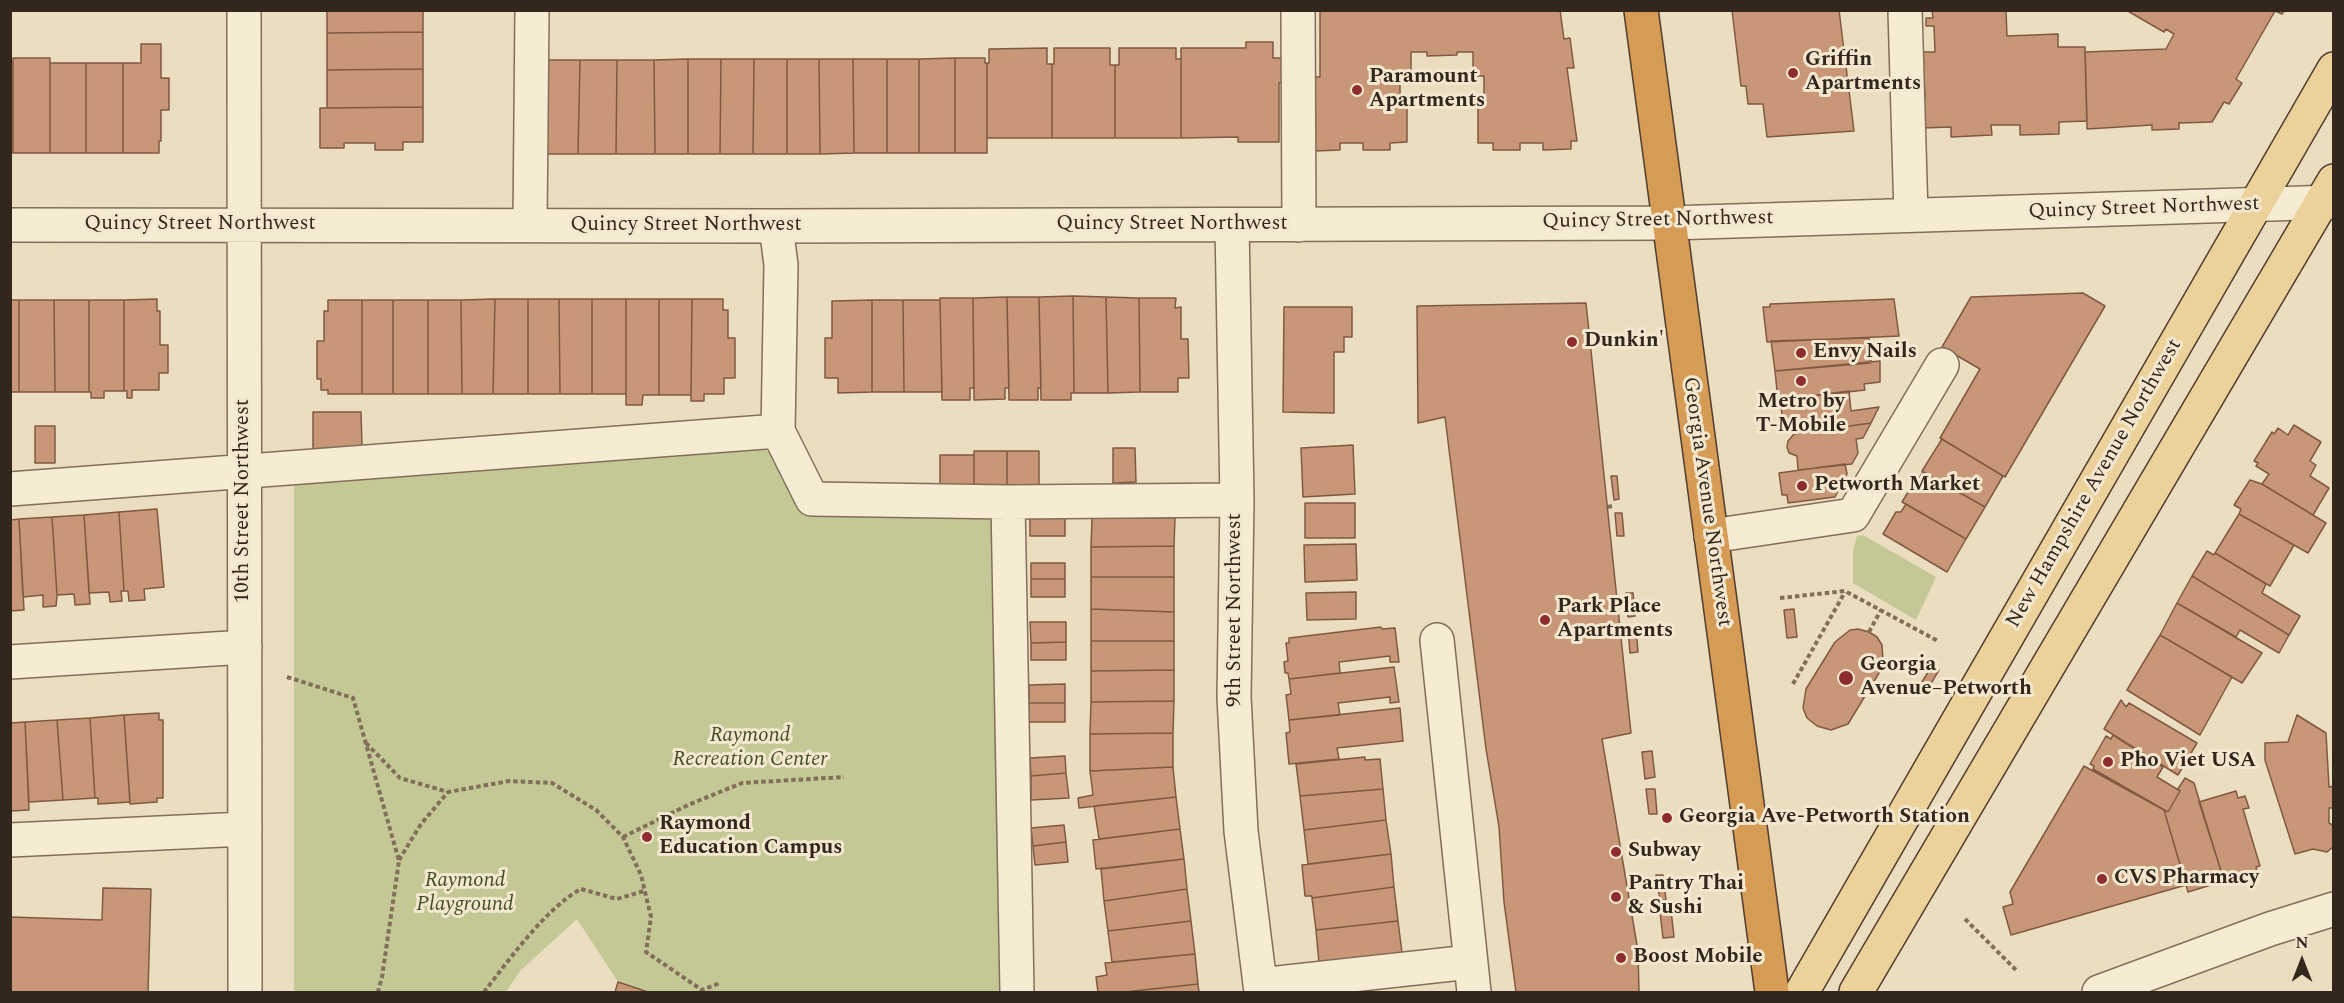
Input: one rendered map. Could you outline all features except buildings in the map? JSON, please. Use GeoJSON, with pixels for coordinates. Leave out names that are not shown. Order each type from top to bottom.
{"type":"FeatureCollection","features":[{"type":"Feature","properties":{"kind":"highway","name":"Georgia Avenue Northwest"},"geometry":{"type":"LineString","coordinates":[[1641,10],[1772,993]]}},
{"type":"Feature","properties":{"kind":"main road","name":"New Hampshire Avenue Northwest"},"geometry":{"type":"LineString","coordinates":[[1802,993],[2334,69]]}},
{"type":"Feature","properties":{"kind":"main road"},"geometry":{"type":"LineString","coordinates":[[1856,993],[2281,267],[2329,196]]}},
{"type":"Feature","properties":{"kind":"street","name":"10th Street Northwest"},"geometry":{"type":"LineString","coordinates":[[244,10],[242,225],[245,993]]}},
{"type":"Feature","properties":{"kind":"street"},"geometry":{"type":"LineString","coordinates":[[530,225],[532,10]]}},
{"type":"Feature","properties":{"kind":"street"},"geometry":{"type":"LineString","coordinates":[[1298,10],[1299,225]]}},
{"type":"Feature","properties":{"kind":"street"},"geometry":{"type":"LineString","coordinates":[[1905,10],[1911,215]]}},
{"type":"Feature","properties":{"kind":"street","name":"Quincy Street Northwest"},"geometry":{"type":"LineString","coordinates":[[10,225],[776,226],[1670,223],[2256,206],[2329,196]]}},
{"type":"Feature","properties":{"kind":"street","name":"9th Street Northwest"},"geometry":{"type":"LineString","coordinates":[[1232,225],[1237,500],[1234,697],[1238,792],[1260,989]]}},
{"type":"Feature","properties":{"kind":"street"},"geometry":{"type":"LineString","coordinates":[[776,226],[781,265],[778,431],[812,499],[1008,502],[1237,500]]}},
{"type":"Feature","properties":{"kind":"street"},"geometry":{"type":"LineString","coordinates":[[1711,536],[1853,515],[1942,365]]}},
{"type":"Feature","properties":{"kind":"street"},"geometry":{"type":"LineString","coordinates":[[10,489],[778,431]]}},
{"type":"Feature","properties":{"kind":"street"},"geometry":{"type":"LineString","coordinates":[[1008,502],[1017,993]]}},
{"type":"Feature","properties":{"kind":"street"},"geometry":{"type":"LineString","coordinates":[[1260,989],[1472,977],[1437,640]]}},
{"type":"Feature","properties":{"kind":"street"},"geometry":{"type":"LineString","coordinates":[[10,662],[245,647]]}},
{"type":"Feature","properties":{"kind":"street"},"geometry":{"type":"LineString","coordinates":[[10,840],[245,829]]}},
{"type":"Feature","properties":{"kind":"street"},"geometry":{"type":"LineString","coordinates":[[2099,993],[2270,929],[2334,909]]}},
{"type":"Feature","properties":{"kind":"path"},"geometry":{"type":"LineString","coordinates":[[1780,598],[1845,591],[1938,641]]}},
{"type":"Feature","properties":{"kind":"path"},"geometry":{"type":"LineString","coordinates":[[1793,684],[1845,591]]}},
{"type":"Feature","properties":{"kind":"path"},"geometry":{"type":"LineString","coordinates":[[1869,632],[1881,610]]}},
{"type":"Feature","properties":{"kind":"path"},"geometry":{"type":"LineString","coordinates":[[287,677],[353,698],[399,861]]}},
{"type":"Feature","properties":{"kind":"path"},"geometry":{"type":"LineString","coordinates":[[366,743],[400,778],[448,792],[509,781],[552,783],[596,810],[623,837],[640,875],[651,916],[646,952],[702,990],[720,984]]}},
{"type":"Feature","properties":{"kind":"path"},"geometry":{"type":"LineString","coordinates":[[623,837],[688,805],[742,783],[844,777]]}},
{"type":"Feature","properties":{"kind":"path"},"geometry":{"type":"LineString","coordinates":[[378,993],[399,861],[421,824],[448,792]]}},
{"type":"Feature","properties":{"kind":"path"},"geometry":{"type":"LineString","coordinates":[[484,993],[513,955],[566,898],[581,890],[617,899],[644,891]]}},
{"type":"Feature","properties":{"kind":"path"},"geometry":{"type":"LineString","coordinates":[[1965,919],[2017,971]]}},
{"type":"Feature","properties":{"kind":"green space","name":"Raymond Recreation Center"},"geometry":{"type":"Polygon","coordinates":[[[764,446],[813,515],[994,514],[1003,992],[648,992],[618,982],[577,919],[520,971],[506,992],[294,992],[294,484],[764,446]]]}},
{"type":"Feature","properties":{"kind":"green space"},"geometry":{"type":"Polygon","coordinates":[[[1863,535],[1936,577],[1916,620],[1853,583],[1853,551],[1857,536],[1863,535]]]}},
{"type":"Feature","properties":{"kind":"place","name":"Griffin Apartments"},"geometry":{"type":"Point","coordinates":[1793,73]}},
{"type":"Feature","properties":{"kind":"place","name":"Paramount Apartments"},"geometry":{"type":"Point","coordinates":[1357,90]}},
{"type":"Feature","properties":{"kind":"place","name":"Dunkin'"},"geometry":{"type":"Point","coordinates":[1572,342]}},
{"type":"Feature","properties":{"kind":"place","name":"Envy Nails"},"geometry":{"type":"Point","coordinates":[1801,353]}},
{"type":"Feature","properties":{"kind":"place","name":"Metro by T-Mobile"},"geometry":{"type":"Point","coordinates":[1801,381]}},
{"type":"Feature","properties":{"kind":"place","name":"Petworth Market"},"geometry":{"type":"Point","coordinates":[1802,486]}},
{"type":"Feature","properties":{"kind":"place","name":"Park Place Apartments"},"geometry":{"type":"Point","coordinates":[1545,620]}},
{"type":"Feature","properties":{"kind":"place","name":"Georgia Avenue–Petworth"},"geometry":{"type":"Point","coordinates":[1846,678]}},
{"type":"Feature","properties":{"kind":"place","name":"Pho Viet USA"},"geometry":{"type":"Point","coordinates":[2108,762]}},
{"type":"Feature","properties":{"kind":"place","name":"Georgia Ave-Petworth Station"},"geometry":{"type":"Point","coordinates":[1667,818]}},
{"type":"Feature","properties":{"kind":"place","name":"Raymond Education Campus"},"geometry":{"type":"Point","coordinates":[647,837]}},
{"type":"Feature","properties":{"kind":"place","name":"Subway"},"geometry":{"type":"Point","coordinates":[1616,852]}},
{"type":"Feature","properties":{"kind":"place","name":"CVS Pharmacy"},"geometry":{"type":"Point","coordinates":[2102,879]}},
{"type":"Feature","properties":{"kind":"place","name":"Pantry Thai & Sushi"},"geometry":{"type":"Point","coordinates":[1616,897]}},
{"type":"Feature","properties":{"kind":"place","name":"Boost Mobile"},"geometry":{"type":"Point","coordinates":[1621,958]}},
{"type":"Feature","properties":{"kind":"park label","name":"Raymond Playground"},"geometry":{"type":"Point","coordinates":[465,894]}}]}
